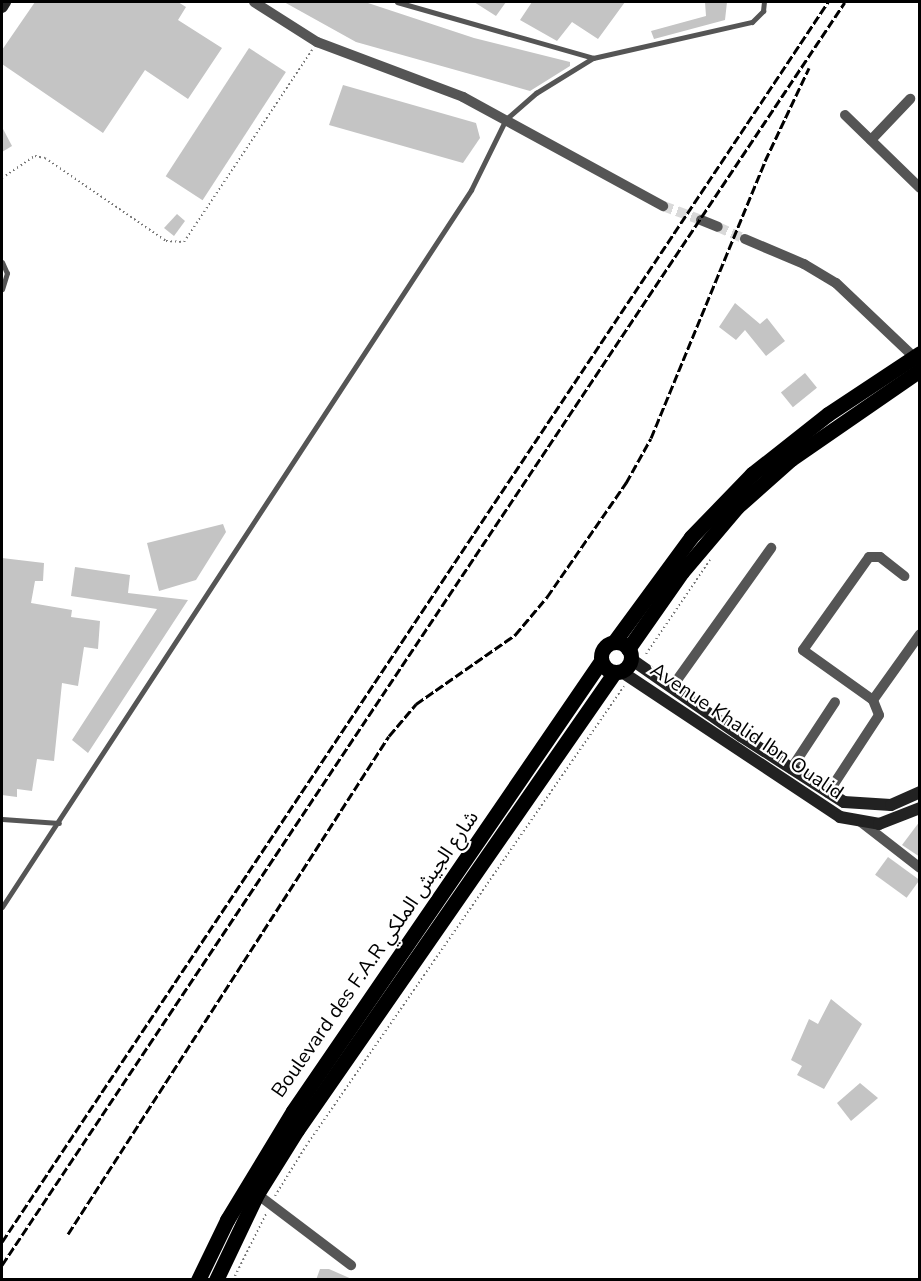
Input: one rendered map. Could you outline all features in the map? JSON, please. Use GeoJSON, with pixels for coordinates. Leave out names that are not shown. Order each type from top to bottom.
{"type":"FeatureCollection","features":[{"type":"Feature","properties":{"kind":"main road"},"geometry":{"type":"LineString","coordinates":[[2,7],[5,2]]}},
{"type":"Feature","properties":{"kind":"main road","name":"Boulevard des F.A.R شارع الجيش الملكي"},"geometry":{"type":"LineString","coordinates":[[198,1280],[227,1220],[293,1111],[601,661],[605,647],[614,642],[691,537],[752,474],[828,414],[918,360]]}},
{"type":"Feature","properties":{"kind":"main road","name":"Boulevard des F.A.R شارع الجيش الملكي"},"geometry":{"type":"LineString","coordinates":[[216,1280],[257,1194],[362,1036],[622,674],[682,572],[737,507],[791,459],[918,360]]}},
{"type":"Feature","properties":{"kind":"main road"},"geometry":{"type":"LineString","coordinates":[[614,642],[633,657]]}},
{"type":"Feature","properties":{"kind":"main road","name":"Avenue Khalid Ibn Oualid"},"geometry":{"type":"LineString","coordinates":[[633,657],[672,687],[828,793],[861,805],[891,805],[920,792]]}},
{"type":"Feature","properties":{"kind":"main road"},"geometry":{"type":"LineString","coordinates":[[601,661],[622,674]]}},
{"type":"Feature","properties":{"kind":"main road","name":"Avenue Khalid Ibn Oualid"},"geometry":{"type":"LineString","coordinates":[[622,674],[815,803],[861,822],[891,822],[920,808]]}},
{"type":"Feature","properties":{"kind":"street"},"geometry":{"type":"LineString","coordinates":[[254,2],[317,42],[463,97],[663,206]]}},
{"type":"Feature","properties":{"kind":"street"},"geometry":{"type":"LineString","coordinates":[[872,140],[910,99]]}},
{"type":"Feature","properties":{"kind":"street"},"geometry":{"type":"LineString","coordinates":[[845,115],[920,188]]}},
{"type":"Feature","properties":{"kind":"street"},"geometry":{"type":"LineString","coordinates":[[701,220],[718,227]]}},
{"type":"Feature","properties":{"kind":"street"},"geometry":{"type":"LineString","coordinates":[[745,239],[804,264],[836,283],[918,360]]}},
{"type":"Feature","properties":{"kind":"street"},"geometry":{"type":"LineString","coordinates":[[672,687],[771,548]]}},
{"type":"Feature","properties":{"kind":"street"},"geometry":{"type":"LineString","coordinates":[[828,793],[879,715],[873,700],[803,650],[869,556],[880,557],[904,576]]}},
{"type":"Feature","properties":{"kind":"street"},"geometry":{"type":"LineString","coordinates":[[873,700],[920,634]]}},
{"type":"Feature","properties":{"kind":"street"},"geometry":{"type":"LineString","coordinates":[[791,769],[835,702]]}},
{"type":"Feature","properties":{"kind":"street"},"geometry":{"type":"LineString","coordinates":[[861,822],[920,868]]}},
{"type":"Feature","properties":{"kind":"street"},"geometry":{"type":"LineString","coordinates":[[257,1194],[351,1265]]}},
{"type":"Feature","properties":{"kind":"lane"},"geometry":{"type":"LineString","coordinates":[[398,2],[593,58]]}},
{"type":"Feature","properties":{"kind":"lane"},"geometry":{"type":"LineString","coordinates":[[2,907],[471,190],[506,119],[536,93],[593,58],[752,22],[763,11],[764,2]]}},
{"type":"Feature","properties":{"kind":"lane"},"geometry":{"type":"LineString","coordinates":[[2,262],[7,273],[2,289]]}},
{"type":"Feature","properties":{"kind":"lane"},"geometry":{"type":"LineString","coordinates":[[2,819],[59,823]]}},
{"type":"Feature","properties":{"kind":"path"},"geometry":{"type":"LineString","coordinates":[[2,178],[35,156],[45,158],[166,241],[184,242],[317,42]]}},
{"type":"Feature","properties":{"kind":"path"},"geometry":{"type":"LineString","coordinates":[[633,657],[717,551]]}},
{"type":"Feature","properties":{"kind":"path"},"geometry":{"type":"LineString","coordinates":[[233,1280],[271,1204],[306,1146],[622,674]]}},
{"type":"Feature","properties":{"kind":"building"},"geometry":{"type":"Polygon","coordinates":[[[35,2],[178,2],[186,7],[178,20],[222,48],[188,99],[145,70],[103,133],[2,64],[2,50],[35,2]]]}},
{"type":"Feature","properties":{"kind":"building"},"geometry":{"type":"Polygon","coordinates":[[[284,2],[365,2],[474,38],[570,62],[570,66],[530,91],[356,42],[284,2]]]}},
{"type":"Feature","properties":{"kind":"building"},"geometry":{"type":"Polygon","coordinates":[[[474,2],[506,2],[496,16],[474,2]]]}},
{"type":"Feature","properties":{"kind":"building"},"geometry":{"type":"Polygon","coordinates":[[[532,2],[625,2],[598,39],[572,22],[557,41],[520,20],[532,2]]]}},
{"type":"Feature","properties":{"kind":"building"},"geometry":{"type":"Polygon","coordinates":[[[705,2],[727,2],[725,20],[654,39],[651,31],[706,16],[705,2]]]}},
{"type":"Feature","properties":{"kind":"building"},"geometry":{"type":"Polygon","coordinates":[[[249,48],[286,72],[203,200],[166,176],[249,48]]]}},
{"type":"Feature","properties":{"kind":"building"},"geometry":{"type":"Polygon","coordinates":[[[343,85],[476,123],[480,138],[463,163],[329,125],[343,85]]]}},
{"type":"Feature","properties":{"kind":"building"},"geometry":{"type":"Polygon","coordinates":[[[2,127],[12,146],[2,152],[2,127]]]}},
{"type":"Feature","properties":{"kind":"building"},"geometry":{"type":"Polygon","coordinates":[[[177,214],[185,221],[174,236],[164,228],[177,214]]]}},
{"type":"Feature","properties":{"kind":"building"},"geometry":{"type":"Polygon","coordinates":[[[735,303],[760,324],[767,318],[785,341],[766,356],[745,330],[736,340],[719,327],[735,303]]]}},
{"type":"Feature","properties":{"kind":"building"},"geometry":{"type":"Polygon","coordinates":[[[805,373],[817,388],[793,407],[781,393],[805,373]]]}},
{"type":"Feature","properties":{"kind":"building"},"geometry":{"type":"Polygon","coordinates":[[[223,524],[226,532],[196,580],[159,591],[147,543],[223,524]]]}},
{"type":"Feature","properties":{"kind":"building"},"geometry":{"type":"Polygon","coordinates":[[[2,558],[44,563],[43,581],[35,581],[31,603],[72,610],[71,617],[100,621],[98,649],[84,647],[78,686],[62,683],[54,761],[37,759],[32,791],[17,789],[17,797],[2,795],[2,558]]]}},
{"type":"Feature","properties":{"kind":"building"},"geometry":{"type":"Polygon","coordinates":[[[75,567],[130,575],[128,593],[188,600],[88,753],[72,740],[157,609],[71,596],[75,567]]]}},
{"type":"Feature","properties":{"kind":"building"},"geometry":{"type":"Polygon","coordinates":[[[920,821],[920,857],[902,845],[920,821]]]}},
{"type":"Feature","properties":{"kind":"building"},"geometry":{"type":"Polygon","coordinates":[[[888,857],[920,880],[907,898],[875,875],[888,857]]]}},
{"type":"Feature","properties":{"kind":"building"},"geometry":{"type":"Polygon","coordinates":[[[831,999],[862,1024],[824,1089],[797,1075],[802,1066],[791,1060],[809,1019],[818,1024],[831,999]]]}},
{"type":"Feature","properties":{"kind":"building"},"geometry":{"type":"Polygon","coordinates":[[[860,1083],[878,1098],[851,1121],[837,1103],[860,1083]]]}},
{"type":"Feature","properties":{"kind":"building"},"geometry":{"type":"Polygon","coordinates":[[[320,1269],[329,1269],[354,1280],[316,1280],[320,1269]]]}},
{"type":"Feature","properties":{"kind":"tunnel"},"geometry":{"type":"LineString","coordinates":[[663,206],[701,220]]}},
{"type":"Feature","properties":{"kind":"tunnel"},"geometry":{"type":"LineString","coordinates":[[718,227],[745,239]]}},
{"type":"Feature","properties":{"kind":"railway"},"geometry":{"type":"LineString","coordinates":[[2,1242],[828,2]]}},
{"type":"Feature","properties":{"kind":"railway"},"geometry":{"type":"LineString","coordinates":[[2,1265],[845,2]]}},
{"type":"Feature","properties":{"kind":"railway"},"geometry":{"type":"LineString","coordinates":[[68,1234],[389,736],[416,704],[515,635],[547,597],[626,483],[651,438],[765,161],[809,68]]}}]}
